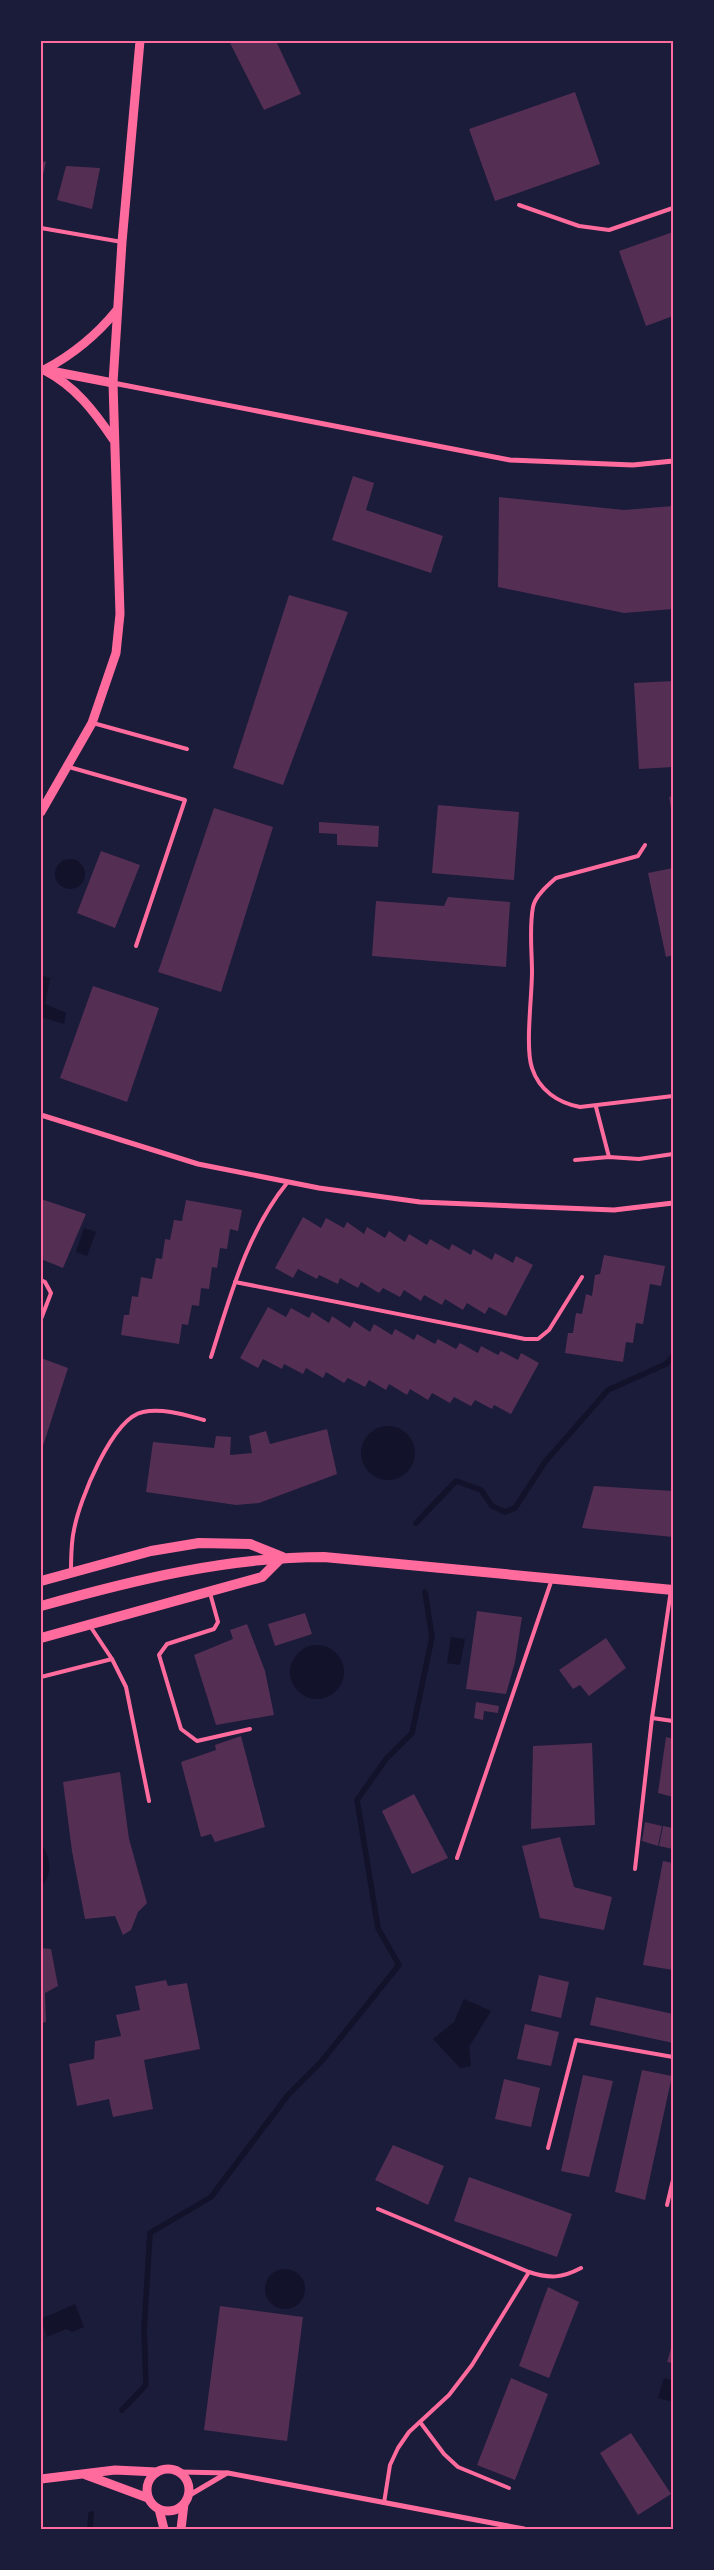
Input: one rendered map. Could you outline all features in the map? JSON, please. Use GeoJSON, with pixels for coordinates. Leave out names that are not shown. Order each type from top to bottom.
{"type":"FeatureCollection","features":[{"type":"Feature","properties":{"kind":"main road"},"geometry":{"type":"LineString","coordinates":[[41,1582],[151,1551],[199,1543],[250,1544],[282,1557]]}},
{"type":"Feature","properties":{"kind":"main road"},"geometry":{"type":"LineString","coordinates":[[41,1638],[262,1577],[282,1557]]}},
{"type":"Feature","properties":{"kind":"main road"},"geometry":{"type":"LineString","coordinates":[[41,1606],[195,1568],[282,1557],[324,1557],[672,1590]]}},
{"type":"Feature","properties":{"kind":"street"},"geometry":{"type":"LineString","coordinates":[[41,812],[45,799],[69,767],[92,723],[116,652],[120,614],[113,383],[122,242],[140,41]]}},
{"type":"Feature","properties":{"kind":"street"},"geometry":{"type":"LineString","coordinates":[[42,369],[77,351],[92,339],[117,310]]}},
{"type":"Feature","properties":{"kind":"street"},"geometry":{"type":"LineString","coordinates":[[42,369],[510,460],[633,465],[673,462]]}},
{"type":"Feature","properties":{"kind":"street"},"geometry":{"type":"LineString","coordinates":[[42,369],[65,382],[83,399],[114,440]]}},
{"type":"Feature","properties":{"kind":"street"},"geometry":{"type":"LineString","coordinates":[[41,1115],[198,1164],[287,1183],[420,1202],[614,1210],[673,1203]]}},
{"type":"Feature","properties":{"kind":"street"},"geometry":{"type":"LineString","coordinates":[[41,2479],[115,2470],[157,2472],[168,2469],[180,2472],[228,2473],[524,2529]]}},
{"type":"Feature","properties":{"kind":"street"},"geometry":{"type":"LineString","coordinates":[[148,2498],[148,2483],[157,2472]]}},
{"type":"Feature","properties":{"kind":"street"},"geometry":{"type":"LineString","coordinates":[[180,2472],[188,2483],[180,2529]]}},
{"type":"Feature","properties":{"kind":"street"},"geometry":{"type":"LineString","coordinates":[[159,2509],[173,2511],[186,2500],[228,2473]]}},
{"type":"Feature","properties":{"kind":"street"},"geometry":{"type":"LineString","coordinates":[[84,2474],[148,2498],[159,2509],[164,2529]]}},
{"type":"Feature","properties":{"kind":"lane"},"geometry":{"type":"LineString","coordinates":[[519,205],[579,226],[608,230],[673,208]]}},
{"type":"Feature","properties":{"kind":"lane"},"geometry":{"type":"LineString","coordinates":[[41,228],[122,242]]}},
{"type":"Feature","properties":{"kind":"lane"},"geometry":{"type":"LineString","coordinates":[[92,723],[187,749]]}},
{"type":"Feature","properties":{"kind":"lane"},"geometry":{"type":"LineString","coordinates":[[69,767],[185,800],[136,946]]}},
{"type":"Feature","properties":{"kind":"lane"},"geometry":{"type":"LineString","coordinates":[[645,845],[638,856],[556,878],[547,886],[533,906],[530,1043],[532,1067],[541,1084],[551,1096],[565,1104],[596,1107],[673,1096]]}},
{"type":"Feature","properties":{"kind":"lane"},"geometry":{"type":"LineString","coordinates":[[596,1107],[609,1157]]}},
{"type":"Feature","properties":{"kind":"lane"},"geometry":{"type":"LineString","coordinates":[[575,1160],[609,1157],[639,1159],[673,1154]]}},
{"type":"Feature","properties":{"kind":"lane"},"geometry":{"type":"LineString","coordinates":[[211,1357],[235,1282],[257,1230],[273,1201],[287,1183]]}},
{"type":"Feature","properties":{"kind":"lane"},"geometry":{"type":"LineString","coordinates":[[235,1282],[525,1339],[538,1339],[549,1330],[582,1277]]}},
{"type":"Feature","properties":{"kind":"lane"},"geometry":{"type":"LineString","coordinates":[[41,1280],[45,1282],[51,1292],[41,1319]]}},
{"type":"Feature","properties":{"kind":"lane"},"geometry":{"type":"LineString","coordinates":[[70,1574],[74,1530],[80,1507],[105,1447],[120,1427],[142,1412],[174,1412],[204,1420]]}},
{"type":"Feature","properties":{"kind":"lane"},"geometry":{"type":"LineString","coordinates":[[457,1858],[552,1579]]}},
{"type":"Feature","properties":{"kind":"lane"},"geometry":{"type":"LineString","coordinates":[[635,1868],[652,1718],[672,1590]]}},
{"type":"Feature","properties":{"kind":"lane"},"geometry":{"type":"LineString","coordinates":[[210,1591],[218,1622],[214,1629],[167,1644],[159,1655],[181,1729],[197,1741],[250,1729]]}},
{"type":"Feature","properties":{"kind":"lane"},"geometry":{"type":"LineString","coordinates":[[90,1626],[112,1658],[126,1687],[149,1801]]}},
{"type":"Feature","properties":{"kind":"lane"},"geometry":{"type":"LineString","coordinates":[[41,1677],[112,1658]]}},
{"type":"Feature","properties":{"kind":"lane"},"geometry":{"type":"LineString","coordinates":[[652,1718],[673,1721]]}},
{"type":"Feature","properties":{"kind":"lane"},"geometry":{"type":"LineString","coordinates":[[548,2148],[576,2040],[673,2056]]}},
{"type":"Feature","properties":{"kind":"lane"},"geometry":{"type":"LineString","coordinates":[[668,2205],[673,2180]]}},
{"type":"Feature","properties":{"kind":"lane"},"geometry":{"type":"LineString","coordinates":[[378,2209],[529,2272],[546,2277],[564,2277],[581,2268]]}},
{"type":"Feature","properties":{"kind":"lane"},"geometry":{"type":"LineString","coordinates":[[384,2504],[390,2465],[398,2448],[420,2422],[449,2396],[472,2365],[529,2272]]}},
{"type":"Feature","properties":{"kind":"lane"},"geometry":{"type":"LineString","coordinates":[[420,2422],[444,2454],[458,2467],[509,2488]]}},
{"type":"Feature","properties":{"kind":"shaded area"},"geometry":{"type":"Polygon","coordinates":[[[70,859],[76,860],[84,868],[84,880],[76,888],[70,889],[64,888],[56,880],[55,874],[56,868],[64,860],[70,859]]]}},
{"type":"Feature","properties":{"kind":"shaded area"},"geometry":{"type":"Polygon","coordinates":[[[41,975],[50,978],[45,1004],[66,1013],[64,1024],[41,1017],[41,975]]]}},
{"type":"Feature","properties":{"kind":"shaded area"},"geometry":{"type":"Polygon","coordinates":[[[84,1228],[96,1232],[87,1256],[76,1252],[84,1228]]]}},
{"type":"Feature","properties":{"kind":"shaded area"},"geometry":{"type":"Polygon","coordinates":[[[388,1426],[398,1428],[407,1434],[413,1443],[415,1453],[413,1463],[407,1472],[398,1478],[388,1480],[378,1478],[369,1472],[363,1463],[361,1453],[363,1443],[369,1434],[378,1428],[388,1426]]]}},
{"type":"Feature","properties":{"kind":"shaded area"},"geometry":{"type":"Polygon","coordinates":[[[451,1637],[465,1639],[460,1665],[447,1663],[451,1637]]]}},
{"type":"Feature","properties":{"kind":"shaded area"},"geometry":{"type":"Polygon","coordinates":[[[317,1645],[327,1647],[336,1653],[342,1662],[344,1672],[342,1682],[336,1691],[327,1697],[317,1699],[307,1697],[298,1691],[292,1682],[290,1672],[292,1662],[298,1653],[307,1647],[317,1645]]]}},
{"type":"Feature","properties":{"kind":"shaded area"},"geometry":{"type":"Polygon","coordinates":[[[41,1843],[49,1860],[49,1871],[41,1887],[41,1843]]]}},
{"type":"Feature","properties":{"kind":"shaded area"},"geometry":{"type":"Polygon","coordinates":[[[464,1999],[491,2011],[469,2047],[471,2066],[460,2068],[433,2039],[454,2022],[464,1999]]]}},
{"type":"Feature","properties":{"kind":"shaded area"},"geometry":{"type":"Polygon","coordinates":[[[281,2269],[289,2269],[296,2272],[302,2278],[305,2289],[302,2300],[296,2306],[289,2309],[281,2309],[274,2306],[268,2300],[265,2293],[265,2285],[268,2278],[274,2272],[281,2269]]]}},
{"type":"Feature","properties":{"kind":"shaded area"},"geometry":{"type":"Polygon","coordinates":[[[75,2304],[84,2327],[72,2332],[66,2329],[47,2337],[41,2319],[75,2304]]]}},
{"type":"Feature","properties":{"kind":"shaded area"},"geometry":{"type":"Polygon","coordinates":[[[664,2378],[673,2381],[673,2402],[658,2398],[664,2378]]]}},
{"type":"Feature","properties":{"kind":"building"},"geometry":{"type":"Polygon","coordinates":[[[229,41],[276,41],[301,94],[264,110],[229,41]]]}},
{"type":"Feature","properties":{"kind":"building"},"geometry":{"type":"Polygon","coordinates":[[[575,92],[600,164],[495,201],[469,129],[575,92]]]}},
{"type":"Feature","properties":{"kind":"building"},"geometry":{"type":"Polygon","coordinates":[[[41,161],[46,162],[42,179],[41,178],[41,161]]]}},
{"type":"Feature","properties":{"kind":"building"},"geometry":{"type":"Polygon","coordinates":[[[66,166],[100,168],[92,209],[57,200],[66,166]]]}},
{"type":"Feature","properties":{"kind":"building"},"geometry":{"type":"Polygon","coordinates":[[[673,232],[673,316],[646,326],[619,251],[673,232]]]}},
{"type":"Feature","properties":{"kind":"building"},"geometry":{"type":"Polygon","coordinates":[[[353,476],[374,483],[366,510],[443,536],[431,573],[332,540],[353,476]]]}},
{"type":"Feature","properties":{"kind":"building"},"geometry":{"type":"Polygon","coordinates":[[[499,497],[624,510],[673,506],[673,609],[624,613],[498,587],[499,497]]]}},
{"type":"Feature","properties":{"kind":"building"},"geometry":{"type":"Polygon","coordinates":[[[289,595],[348,612],[283,785],[233,768],[289,595]]]}},
{"type":"Feature","properties":{"kind":"building"},"geometry":{"type":"Polygon","coordinates":[[[673,681],[673,767],[639,769],[634,683],[673,681]]]}},
{"type":"Feature","properties":{"kind":"building"},"geometry":{"type":"Polygon","coordinates":[[[673,796],[673,813],[672,814],[669,797],[673,796]]]}},
{"type":"Feature","properties":{"kind":"building"},"geometry":{"type":"Polygon","coordinates":[[[438,805],[519,812],[514,880],[432,873],[438,805]]]}},
{"type":"Feature","properties":{"kind":"building"},"geometry":{"type":"Polygon","coordinates":[[[214,808],[273,827],[221,992],[158,972],[214,808]]]}},
{"type":"Feature","properties":{"kind":"building"},"geometry":{"type":"Polygon","coordinates":[[[319,822],[379,826],[378,847],[337,845],[337,834],[319,833],[319,822]]]}},
{"type":"Feature","properties":{"kind":"building"},"geometry":{"type":"Polygon","coordinates":[[[101,851],[140,865],[115,928],[77,913],[101,851]]]}},
{"type":"Feature","properties":{"kind":"building"},"geometry":{"type":"Polygon","coordinates":[[[673,868],[673,955],[666,957],[648,873],[673,868]]]}},
{"type":"Feature","properties":{"kind":"building"},"geometry":{"type":"Polygon","coordinates":[[[448,897],[510,902],[506,967],[372,956],[376,901],[444,906],[448,897]]]}},
{"type":"Feature","properties":{"kind":"building"},"geometry":{"type":"Polygon","coordinates":[[[93,986],[159,1008],[127,1102],[60,1078],[93,986]]]}},
{"type":"Feature","properties":{"kind":"building"},"geometry":{"type":"Polygon","coordinates":[[[41,1199],[86,1214],[63,1268],[41,1259],[41,1199]]]}},
{"type":"Feature","properties":{"kind":"building"},"geometry":{"type":"Polygon","coordinates":[[[186,1200],[242,1210],[238,1231],[230,1229],[227,1249],[220,1248],[217,1268],[212,1267],[209,1289],[201,1288],[199,1306],[192,1305],[188,1325],[182,1324],[179,1344],[121,1335],[124,1315],[129,1315],[132,1296],[138,1297],[141,1277],[152,1279],[156,1258],[162,1259],[165,1239],[170,1240],[174,1220],[182,1221],[186,1200]]]}},
{"type":"Feature","properties":{"kind":"building"},"geometry":{"type":"Polygon","coordinates":[[[303,1217],[321,1228],[326,1218],[344,1228],[347,1222],[364,1234],[367,1227],[385,1238],[389,1231],[405,1242],[409,1234],[427,1245],[430,1239],[449,1250],[452,1244],[471,1255],[473,1249],[492,1260],[495,1253],[513,1263],[516,1256],[533,1265],[506,1316],[489,1307],[485,1314],[467,1303],[463,1310],[445,1299],[442,1305],[424,1295],[421,1301],[404,1290],[400,1297],[383,1288],[379,1293],[361,1282],[358,1288],[340,1278],[338,1284],[319,1275],[317,1279],[298,1269],[293,1278],[275,1268],[303,1217]]]}},
{"type":"Feature","properties":{"kind":"building"},"geometry":{"type":"Polygon","coordinates":[[[604,1255],[665,1266],[661,1286],[650,1284],[643,1324],[636,1323],[633,1343],[626,1342],[623,1362],[565,1353],[568,1333],[573,1333],[576,1313],[582,1314],[586,1294],[592,1296],[595,1275],[600,1274],[604,1255]]]}},
{"type":"Feature","properties":{"kind":"building"},"geometry":{"type":"Polygon","coordinates":[[[268,1307],[286,1317],[291,1308],[309,1318],[312,1312],[329,1323],[332,1316],[350,1328],[354,1321],[370,1332],[374,1324],[392,1335],[395,1329],[414,1340],[417,1334],[435,1344],[438,1339],[456,1349],[460,1343],[478,1353],[481,1346],[498,1355],[501,1351],[518,1360],[521,1353],[539,1363],[511,1414],[494,1405],[492,1409],[475,1400],[471,1406],[454,1397],[450,1403],[432,1393],[428,1400],[410,1389],[407,1395],[389,1384],[386,1390],[369,1380],[365,1387],[348,1378],[344,1383],[326,1372],[323,1378],[306,1368],[303,1374],[284,1364],[282,1369],[263,1359],[258,1368],[240,1358],[268,1307]]]}},
{"type":"Feature","properties":{"kind":"building"},"geometry":{"type":"Polygon","coordinates":[[[41,1358],[68,1368],[42,1449],[41,1449],[41,1358]]]}},
{"type":"Feature","properties":{"kind":"building"},"geometry":{"type":"Polygon","coordinates":[[[327,1429],[337,1474],[259,1503],[236,1505],[146,1492],[153,1442],[214,1448],[216,1436],[231,1437],[230,1455],[252,1453],[249,1436],[266,1431],[270,1444],[327,1429]]]}},
{"type":"Feature","properties":{"kind":"building"},"geometry":{"type":"Polygon","coordinates":[[[594,1486],[673,1491],[673,1537],[582,1528],[594,1486]]]}},
{"type":"Feature","properties":{"kind":"building"},"geometry":{"type":"Polygon","coordinates":[[[477,1611],[522,1617],[515,1662],[506,1694],[466,1689],[477,1611]]]}},
{"type":"Feature","properties":{"kind":"building"},"geometry":{"type":"Polygon","coordinates":[[[305,1613],[312,1634],[275,1646],[268,1624],[305,1613]]]}},
{"type":"Feature","properties":{"kind":"building"},"geometry":{"type":"Polygon","coordinates":[[[247,1624],[265,1671],[274,1715],[216,1725],[194,1655],[233,1639],[230,1630],[247,1624]]]}},
{"type":"Feature","properties":{"kind":"building"},"geometry":{"type":"Polygon","coordinates":[[[606,1638],[626,1668],[589,1696],[580,1685],[573,1689],[559,1670],[606,1638]]]}},
{"type":"Feature","properties":{"kind":"building"},"geometry":{"type":"Polygon","coordinates":[[[476,1702],[499,1706],[498,1713],[484,1711],[483,1720],[474,1718],[476,1702]]]}},
{"type":"Feature","properties":{"kind":"building"},"geometry":{"type":"Polygon","coordinates":[[[241,1736],[265,1827],[215,1842],[211,1834],[201,1837],[181,1762],[216,1750],[215,1745],[241,1736]]]}},
{"type":"Feature","properties":{"kind":"building"},"geometry":{"type":"Polygon","coordinates":[[[666,1737],[673,1739],[673,1797],[658,1793],[666,1737]]]}},
{"type":"Feature","properties":{"kind":"building"},"geometry":{"type":"Polygon","coordinates":[[[592,1743],[595,1825],[531,1829],[533,1746],[592,1743]]]}},
{"type":"Feature","properties":{"kind":"building"},"geometry":{"type":"Polygon","coordinates":[[[120,1772],[129,1839],[147,1903],[138,1912],[131,1930],[123,1935],[115,1916],[85,1919],[72,1851],[63,1782],[120,1772]]]}},
{"type":"Feature","properties":{"kind":"building"},"geometry":{"type":"Polygon","coordinates":[[[414,1794],[448,1858],[412,1874],[382,1811],[414,1794]]]}},
{"type":"Feature","properties":{"kind":"building"},"geometry":{"type":"Polygon","coordinates":[[[645,1822],[662,1826],[658,1846],[642,1841],[645,1822]]]}},
{"type":"Feature","properties":{"kind":"building"},"geometry":{"type":"Polygon","coordinates":[[[663,1826],[673,1828],[673,1849],[659,1846],[663,1826]]]}},
{"type":"Feature","properties":{"kind":"building"},"geometry":{"type":"Polygon","coordinates":[[[560,1837],[574,1887],[612,1897],[604,1930],[540,1918],[522,1846],[560,1837]]]}},
{"type":"Feature","properties":{"kind":"building"},"geometry":{"type":"Polygon","coordinates":[[[663,1861],[673,1863],[673,1970],[643,1965],[663,1861]]]}},
{"type":"Feature","properties":{"kind":"building"},"geometry":{"type":"Polygon","coordinates":[[[41,1948],[51,1949],[58,1986],[45,1993],[46,2022],[41,2023],[41,1948]]]}},
{"type":"Feature","properties":{"kind":"building"},"geometry":{"type":"Polygon","coordinates":[[[539,1975],[569,1982],[561,2018],[531,2011],[539,1975]]]}},
{"type":"Feature","properties":{"kind":"building"},"geometry":{"type":"Polygon","coordinates":[[[166,1980],[168,1986],[187,1983],[200,2049],[144,2060],[153,2109],[113,2117],[109,2099],[77,2106],[69,2064],[94,2059],[95,2041],[121,2036],[116,2015],[140,2010],[135,1986],[166,1980]]]}},
{"type":"Feature","properties":{"kind":"building"},"geometry":{"type":"Polygon","coordinates":[[[596,1997],[673,2014],[673,2043],[590,2025],[596,1997]]]}},
{"type":"Feature","properties":{"kind":"building"},"geometry":{"type":"Polygon","coordinates":[[[525,2024],[559,2032],[551,2066],[517,2059],[525,2024]]]}},
{"type":"Feature","properties":{"kind":"building"},"geometry":{"type":"Polygon","coordinates":[[[642,2070],[672,2076],[645,2200],[615,2192],[642,2070]]]}},
{"type":"Feature","properties":{"kind":"building"},"geometry":{"type":"Polygon","coordinates":[[[583,2075],[613,2081],[589,2177],[561,2171],[583,2075]]]}},
{"type":"Feature","properties":{"kind":"building"},"geometry":{"type":"Polygon","coordinates":[[[504,2079],[540,2088],[531,2127],[495,2119],[504,2079]]]}},
{"type":"Feature","properties":{"kind":"building"},"geometry":{"type":"Polygon","coordinates":[[[393,2145],[444,2166],[428,2205],[375,2180],[393,2145]]]}},
{"type":"Feature","properties":{"kind":"building"},"geometry":{"type":"Polygon","coordinates":[[[469,2177],[572,2214],[557,2257],[454,2221],[469,2177]]]}},
{"type":"Feature","properties":{"kind":"building"},"geometry":{"type":"Polygon","coordinates":[[[548,2287],[579,2302],[549,2378],[519,2366],[548,2287]]]}},
{"type":"Feature","properties":{"kind":"building"},"geometry":{"type":"Polygon","coordinates":[[[220,2306],[303,2317],[287,2441],[204,2430],[220,2306]]]}},
{"type":"Feature","properties":{"kind":"building"},"geometry":{"type":"Polygon","coordinates":[[[673,2345],[673,2363],[667,2362],[673,2345]]]}},
{"type":"Feature","properties":{"kind":"building"},"geometry":{"type":"Polygon","coordinates":[[[511,2378],[548,2394],[515,2480],[477,2465],[511,2378]]]}},
{"type":"Feature","properties":{"kind":"building"},"geometry":{"type":"Polygon","coordinates":[[[631,2433],[671,2494],[638,2515],[600,2453],[631,2433]]]}},
{"type":"Feature","properties":{"kind":"waterway"},"geometry":{"type":"LineString","coordinates":[[416,1523],[456,1481],[481,1490],[492,1506],[505,1512],[515,1508],[545,1462],[608,1390],[666,1364],[673,1356]]}},
{"type":"Feature","properties":{"kind":"waterway"},"geometry":{"type":"LineString","coordinates":[[122,2410],[146,2385],[144,2330],[150,2233],[211,2197],[288,2095],[321,2062],[399,1965],[378,1928],[357,1800],[386,1759],[412,1733],[432,1637],[425,1592]]}},
{"type":"Feature","properties":{"kind":"waterway"},"geometry":{"type":"LineString","coordinates":[[90,2529],[91,2514]]}}]}
